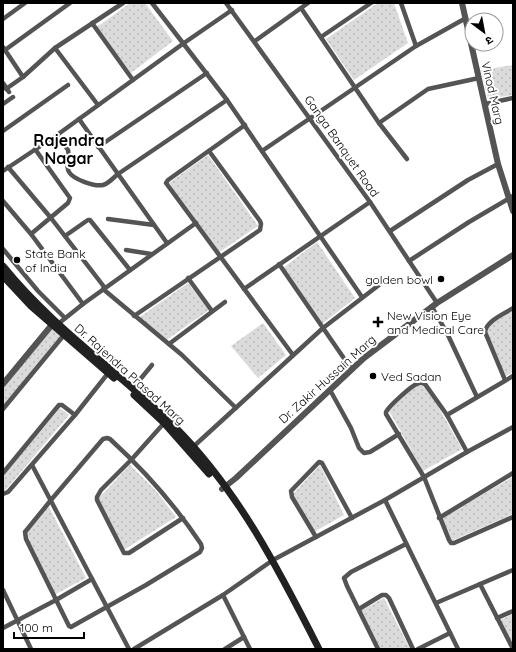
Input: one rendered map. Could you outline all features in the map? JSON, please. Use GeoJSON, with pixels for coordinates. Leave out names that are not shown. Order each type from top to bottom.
{"type":"FeatureCollection","features":[{"type":"Feature","properties":{"kind":"main road","name":"Dr. Rajendra Prasad Marg"},"geometry":{"type":"LineString","coordinates":[[3,266],[64,335],[110,372],[133,388],[166,422],[191,453],[224,488]]}},
{"type":"Feature","properties":{"kind":"main road","name":"Dr. Rajendra Prasad Marg"},"geometry":{"type":"LineString","coordinates":[[3,276],[31,306],[54,323],[194,447],[224,488],[271,561],[319,649]]}},
{"type":"Feature","properties":{"kind":"main road","name":"Dr. Rajendra Prasad Marg"},"geometry":{"type":"LineString","coordinates":[[271,561],[314,649]]}},
{"type":"Feature","properties":{"kind":"street"},"geometry":{"type":"LineString","coordinates":[[3,19],[25,3]]}},
{"type":"Feature","properties":{"kind":"street"},"geometry":{"type":"LineString","coordinates":[[23,77],[4,48],[70,3]]}},
{"type":"Feature","properties":{"kind":"street"},"geometry":{"type":"LineString","coordinates":[[3,83],[8,90],[55,48],[123,3]]}},
{"type":"Feature","properties":{"kind":"street"},"geometry":{"type":"LineString","coordinates":[[152,3],[207,73],[245,125],[362,297]]}},
{"type":"Feature","properties":{"kind":"street","name":"Ganga Banquet Road"},"geometry":{"type":"LineString","coordinates":[[226,3],[255,41],[390,231],[434,305],[477,397]]}},
{"type":"Feature","properties":{"kind":"street"},"geometry":{"type":"LineString","coordinates":[[255,41],[308,3]]}},
{"type":"Feature","properties":{"kind":"street"},"geometry":{"type":"LineString","coordinates":[[321,37],[371,3]]}},
{"type":"Feature","properties":{"kind":"street"},"geometry":{"type":"LineString","coordinates":[[401,3],[416,46]]}},
{"type":"Feature","properties":{"kind":"street"},"geometry":{"type":"LineString","coordinates":[[301,8],[379,123],[407,159]]}},
{"type":"Feature","properties":{"kind":"street"},"geometry":{"type":"LineString","coordinates":[[3,171],[57,135],[232,10]]}},
{"type":"Feature","properties":{"kind":"street"},"geometry":{"type":"LineString","coordinates":[[262,151],[416,46],[464,19]]}},
{"type":"Feature","properties":{"kind":"street"},"geometry":{"type":"LineString","coordinates":[[92,23],[133,80]]}},
{"type":"Feature","properties":{"kind":"street"},"geometry":{"type":"LineString","coordinates":[[55,48],[98,105]]}},
{"type":"Feature","properties":{"kind":"street","name":"Vinod Marg"},"geometry":{"type":"LineString","coordinates":[[473,52],[498,164],[511,197],[513,211]]}},
{"type":"Feature","properties":{"kind":"street"},"geometry":{"type":"LineString","coordinates":[[98,147],[207,73]]}},
{"type":"Feature","properties":{"kind":"street"},"geometry":{"type":"LineString","coordinates":[[379,123],[428,89],[479,78]]}},
{"type":"Feature","properties":{"kind":"street"},"geometry":{"type":"LineString","coordinates":[[3,131],[68,85]]}},
{"type":"Feature","properties":{"kind":"street"},"geometry":{"type":"LineString","coordinates":[[3,104],[13,97]]}},
{"type":"Feature","properties":{"kind":"street"},"geometry":{"type":"LineString","coordinates":[[484,104],[513,98]]}},
{"type":"Feature","properties":{"kind":"street"},"geometry":{"type":"LineString","coordinates":[[57,135],[68,150],[69,172],[79,180],[100,185],[105,184],[227,100]]}},
{"type":"Feature","properties":{"kind":"street"},"geometry":{"type":"LineString","coordinates":[[79,119],[167,243]]}},
{"type":"Feature","properties":{"kind":"street"},"geometry":{"type":"LineString","coordinates":[[245,125],[167,182],[168,186],[293,355]]}},
{"type":"Feature","properties":{"kind":"street"},"geometry":{"type":"LineString","coordinates":[[31,234],[68,203],[70,198],[35,149]]}},
{"type":"Feature","properties":{"kind":"street"},"geometry":{"type":"LineString","coordinates":[[134,316],[258,232],[261,228],[260,221],[209,150]]}},
{"type":"Feature","properties":{"kind":"street"},"geometry":{"type":"LineString","coordinates":[[390,231],[468,180],[498,164]]}},
{"type":"Feature","properties":{"kind":"street"},"geometry":{"type":"LineString","coordinates":[[8,167],[51,218],[104,288],[134,316],[169,344],[236,408]]}},
{"type":"Feature","properties":{"kind":"street"},"geometry":{"type":"LineString","coordinates":[[409,261],[511,197]]}},
{"type":"Feature","properties":{"kind":"street"},"geometry":{"type":"LineString","coordinates":[[3,201],[31,234],[83,304]]}},
{"type":"Feature","properties":{"kind":"street"},"geometry":{"type":"LineString","coordinates":[[244,290],[370,202]]}},
{"type":"Feature","properties":{"kind":"street"},"geometry":{"type":"LineString","coordinates":[[108,219],[154,225]]}},
{"type":"Feature","properties":{"kind":"street"},"geometry":{"type":"LineString","coordinates":[[65,236],[84,222],[90,220],[130,270]]}},
{"type":"Feature","properties":{"kind":"street"},"geometry":{"type":"LineString","coordinates":[[3,379],[54,323],[65,318],[104,288],[196,223]]}},
{"type":"Feature","properties":{"kind":"street"},"geometry":{"type":"LineString","coordinates":[[3,249],[38,291],[65,318]]}},
{"type":"Feature","properties":{"kind":"street"},"geometry":{"type":"LineString","coordinates":[[126,250],[151,254]]}},
{"type":"Feature","properties":{"kind":"street","name":"Dr. Zakir Hussain Marg"},"geometry":{"type":"LineString","coordinates":[[224,488],[352,370],[392,336],[434,305],[513,255]]}},
{"type":"Feature","properties":{"kind":"street"},"geometry":{"type":"LineString","coordinates":[[280,264],[352,370]]}},
{"type":"Feature","properties":{"kind":"street"},"geometry":{"type":"LineString","coordinates":[[188,278],[212,311]]}},
{"type":"Feature","properties":{"kind":"street"},"geometry":{"type":"LineString","coordinates":[[194,447],[323,328],[379,285]]}},
{"type":"Feature","properties":{"kind":"street"},"geometry":{"type":"LineString","coordinates":[[169,344],[225,302]]}},
{"type":"Feature","properties":{"kind":"street"},"geometry":{"type":"LineString","coordinates":[[505,380],[485,332],[490,322],[513,308]]}},
{"type":"Feature","properties":{"kind":"street"},"geometry":{"type":"LineString","coordinates":[[3,384],[54,323]]}},
{"type":"Feature","properties":{"kind":"street"},"geometry":{"type":"LineString","coordinates":[[3,409],[64,335]]}},
{"type":"Feature","properties":{"kind":"street"},"geometry":{"type":"LineString","coordinates":[[133,388],[152,365]]}},
{"type":"Feature","properties":{"kind":"street"},"geometry":{"type":"LineString","coordinates":[[3,494],[8,492],[32,465],[110,372]]}},
{"type":"Feature","properties":{"kind":"street"},"geometry":{"type":"LineString","coordinates":[[447,415],[513,376]]}},
{"type":"Feature","properties":{"kind":"street"},"geometry":{"type":"LineString","coordinates":[[467,452],[447,415],[425,384],[420,382],[390,406],[386,412],[424,476],[439,518],[448,540],[451,543],[513,517]]}},
{"type":"Feature","properties":{"kind":"street"},"geometry":{"type":"LineString","coordinates":[[330,390],[351,428],[359,448],[364,453],[370,452],[399,434]]}},
{"type":"Feature","properties":{"kind":"street"},"geometry":{"type":"LineString","coordinates":[[3,473],[59,406],[62,405],[75,415]]}},
{"type":"Feature","properties":{"kind":"street"},"geometry":{"type":"LineString","coordinates":[[166,422],[101,490],[97,497],[99,505],[124,554],[128,553],[183,518]]}},
{"type":"Feature","properties":{"kind":"street"},"geometry":{"type":"LineString","coordinates":[[134,649],[223,595],[271,561],[385,500],[424,476],[513,427]]}},
{"type":"Feature","properties":{"kind":"street"},"geometry":{"type":"LineString","coordinates":[[105,438],[110,439],[132,459],[159,488],[183,518],[201,544],[202,550],[107,607],[71,626],[68,626],[24,536],[27,528],[50,500],[105,438]]}},
{"type":"Feature","properties":{"kind":"street"},"geometry":{"type":"LineString","coordinates":[[316,537],[292,497],[291,492],[319,462],[322,463],[352,518]]}},
{"type":"Feature","properties":{"kind":"street"},"geometry":{"type":"LineString","coordinates":[[32,465],[130,649]]}},
{"type":"Feature","properties":{"kind":"street"},"geometry":{"type":"LineString","coordinates":[[439,518],[513,473]]}},
{"type":"Feature","properties":{"kind":"street"},"geometry":{"type":"LineString","coordinates":[[385,500],[458,649]]}},
{"type":"Feature","properties":{"kind":"street"},"geometry":{"type":"LineString","coordinates":[[378,649],[344,581],[344,578],[347,574],[406,544]]}},
{"type":"Feature","properties":{"kind":"street"},"geometry":{"type":"LineString","coordinates":[[436,603],[513,570]]}},
{"type":"Feature","properties":{"kind":"street"},"geometry":{"type":"LineString","coordinates":[[3,628],[92,579]]}},
{"type":"Feature","properties":{"kind":"street"},"geometry":{"type":"LineString","coordinates":[[480,584],[513,648]]}},
{"type":"Feature","properties":{"kind":"street"},"geometry":{"type":"LineString","coordinates":[[3,590],[31,649]]}},
{"type":"Feature","properties":{"kind":"street"},"geometry":{"type":"LineString","coordinates":[[223,595],[250,649]]}},
{"type":"Feature","properties":{"kind":"street"},"geometry":{"type":"LineString","coordinates":[[359,609],[382,595],[386,595],[389,598],[414,649]]}},
{"type":"Feature","properties":{"kind":"street"},"geometry":{"type":"LineString","coordinates":[[497,618],[513,610]]}},
{"type":"Feature","properties":{"kind":"street"},"geometry":{"type":"LineString","coordinates":[[418,649],[450,633]]}},
{"type":"Feature","properties":{"kind":"street"},"geometry":{"type":"LineString","coordinates":[[225,649],[244,637]]}},
{"type":"Feature","properties":{"kind":"shaded area"},"geometry":{"type":"Polygon","coordinates":[[[130,3],[145,3],[173,41],[131,73],[97,27],[130,3]]]}},
{"type":"Feature","properties":{"kind":"shaded area"},"geometry":{"type":"Polygon","coordinates":[[[378,3],[394,3],[408,43],[354,80],[326,39],[378,3]]]}},
{"type":"Feature","properties":{"kind":"shaded area"},"geometry":{"type":"Polygon","coordinates":[[[513,65],[513,95],[488,99],[481,70],[513,65]]]}},
{"type":"Feature","properties":{"kind":"shaded area"},"geometry":{"type":"Polygon","coordinates":[[[208,155],[258,226],[218,253],[169,183],[208,155]]]}},
{"type":"Feature","properties":{"kind":"shaded area"},"geometry":{"type":"Polygon","coordinates":[[[317,242],[355,298],[322,324],[283,268],[317,242]]]}},
{"type":"Feature","properties":{"kind":"shaded area"},"geometry":{"type":"Polygon","coordinates":[[[188,283],[209,310],[165,341],[140,317],[188,283]]]}},
{"type":"Feature","properties":{"kind":"shaded area"},"geometry":{"type":"Polygon","coordinates":[[[513,310],[513,372],[504,377],[484,327],[513,310]]]}},
{"type":"Feature","properties":{"kind":"shaded area"},"geometry":{"type":"Polygon","coordinates":[[[263,323],[286,355],[258,378],[231,346],[263,323]]]}},
{"type":"Feature","properties":{"kind":"shaded area"},"geometry":{"type":"Polygon","coordinates":[[[49,325],[61,337],[3,406],[3,380],[49,325]]]}},
{"type":"Feature","properties":{"kind":"shaded area"},"geometry":{"type":"Polygon","coordinates":[[[422,378],[462,449],[423,471],[388,409],[422,378]]]}},
{"type":"Feature","properties":{"kind":"shaded area"},"geometry":{"type":"Polygon","coordinates":[[[60,408],[69,415],[3,493],[3,476],[60,408]]]}},
{"type":"Feature","properties":{"kind":"shaded area"},"geometry":{"type":"Polygon","coordinates":[[[130,465],[156,491],[176,517],[122,551],[97,500],[130,465]]]}},
{"type":"Feature","properties":{"kind":"shaded area"},"geometry":{"type":"Polygon","coordinates":[[[320,465],[344,515],[314,532],[293,494],[320,465]]]}},
{"type":"Feature","properties":{"kind":"shaded area"},"geometry":{"type":"Polygon","coordinates":[[[513,477],[513,514],[451,541],[440,519],[513,477]]]}},
{"type":"Feature","properties":{"kind":"shaded area"},"geometry":{"type":"Polygon","coordinates":[[[48,505],[86,578],[54,595],[23,535],[48,505]]]}},
{"type":"Feature","properties":{"kind":"shaded area"},"geometry":{"type":"Polygon","coordinates":[[[384,598],[410,649],[380,649],[360,611],[384,598]]]}},
{"type":"Feature","properties":{"kind":"shaded area"},"geometry":{"type":"Polygon","coordinates":[[[513,614],[513,642],[511,643],[500,620],[513,614]]]}},
{"type":"Feature","properties":{"kind":"place","name":"State Bank of India"},"geometry":{"type":"Point","coordinates":[17,260]}},
{"type":"Feature","properties":{"kind":"place","name":"golden bowl"},"geometry":{"type":"Point","coordinates":[441,279]}},
{"type":"Feature","properties":{"kind":"place","name":"New Vision Eye and Medical Care"},"geometry":{"type":"Point","coordinates":[378,322]}},
{"type":"Feature","properties":{"kind":"place","name":"Ved Sadan"},"geometry":{"type":"Point","coordinates":[373,376]}},
{"type":"Feature","properties":{"kind":"district","name":"Rajendra Nagar"},"geometry":{"type":"Point","coordinates":[69,149]}}]}
